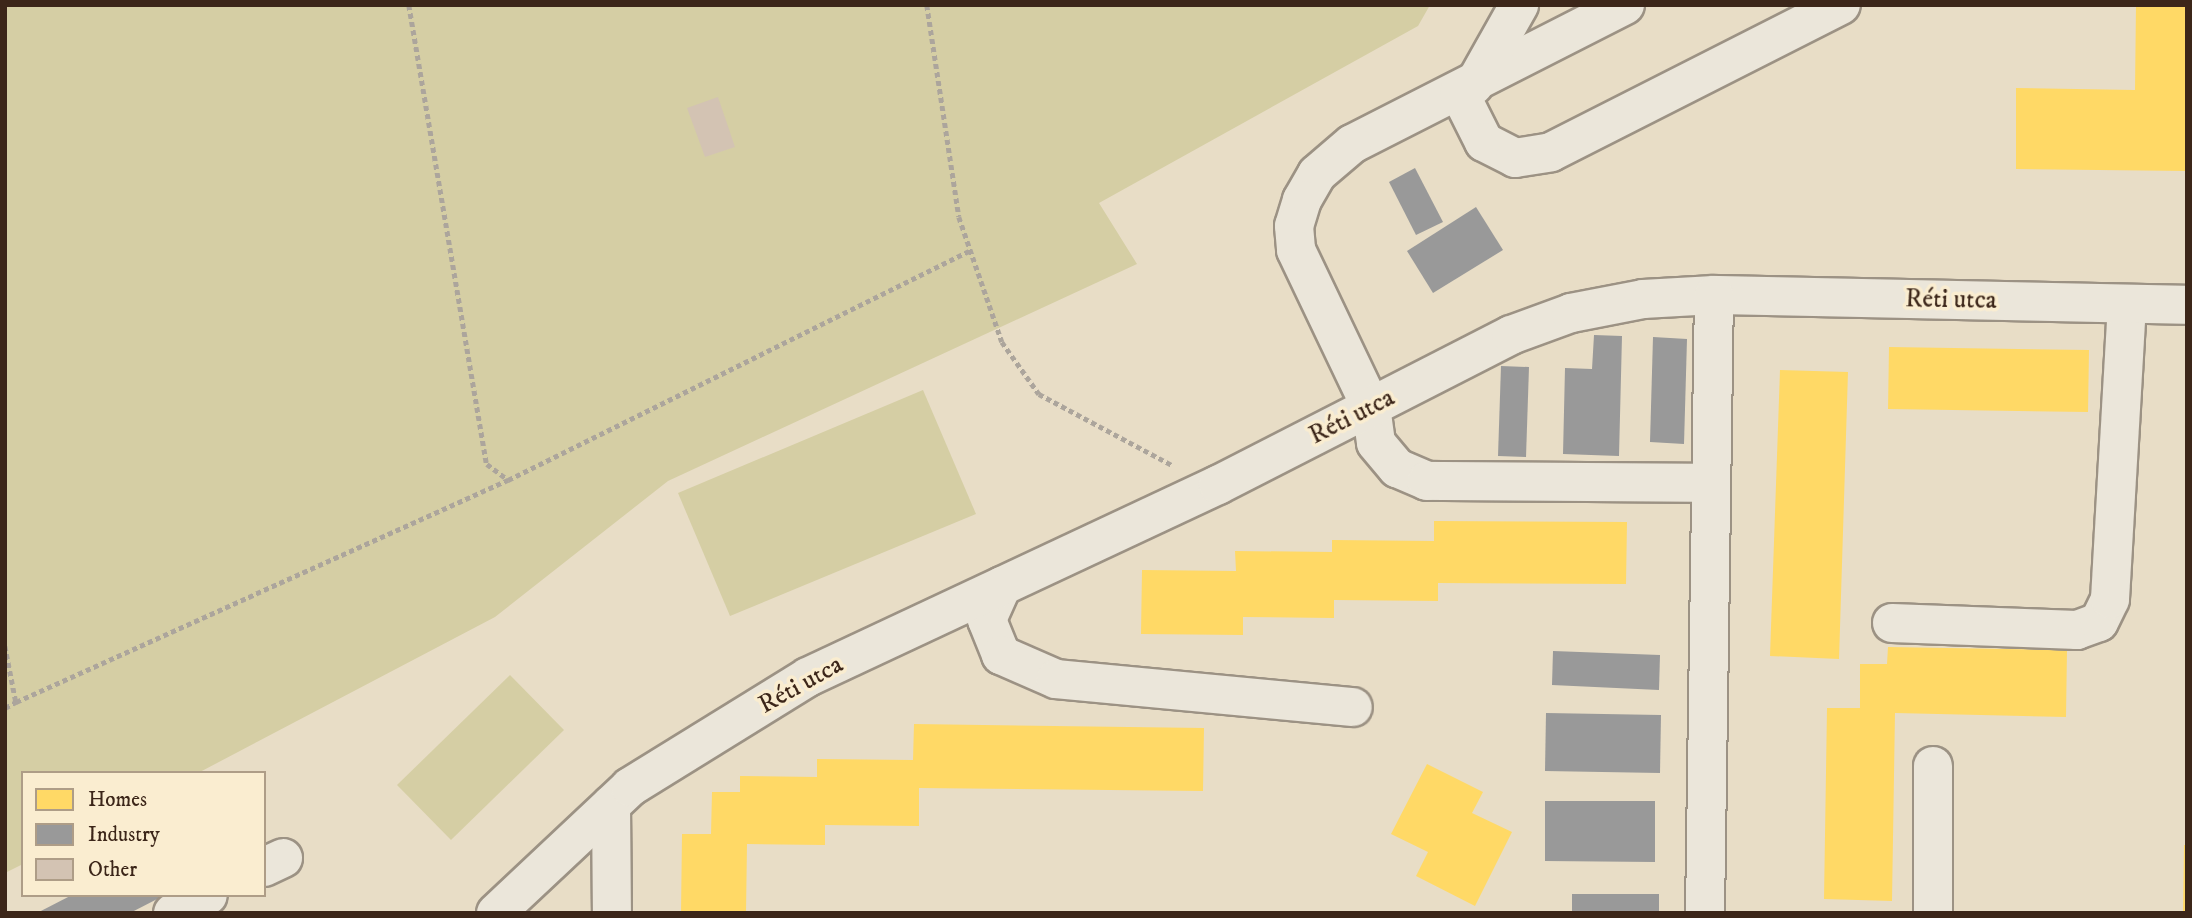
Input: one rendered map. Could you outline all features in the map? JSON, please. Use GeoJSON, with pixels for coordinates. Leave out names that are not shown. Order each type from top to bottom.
{"type":"FeatureCollection","features":[{"type":"Feature","properties":{"kind":"street"},"geometry":{"type":"LineString","coordinates":[[1519,5],[1467,89],[1484,142],[1515,158],[1551,152],[1841,5]]}},
{"type":"Feature","properties":{"kind":"street"},"geometry":{"type":"LineString","coordinates":[[1625,5],[1467,89],[1352,144],[1317,174],[1294,226],[1296,250],[1371,407],[1376,443],[1396,468],[1427,481],[1711,483]]}},
{"type":"Feature","properties":{"kind":"street"},"geometry":{"type":"LineString","coordinates":[[1704,913],[1714,295]]}},
{"type":"Feature","properties":{"kind":"street","name":"Réti utca"},"geometry":{"type":"LineString","coordinates":[[496,913],[630,787],[808,677],[1218,485],[1511,335],[1571,313],[1643,299],[1714,295],[2187,306]]}},
{"type":"Feature","properties":{"kind":"street"},"geometry":{"type":"LineString","coordinates":[[1892,623],[2077,630],[2099,622],[2110,599],[2127,304]]}},
{"type":"Feature","properties":{"kind":"street"},"geometry":{"type":"LineString","coordinates":[[1002,586],[987,620],[1001,655],[1056,679],[1353,707]]}},
{"type":"Feature","properties":{"kind":"street"},"geometry":{"type":"LineString","coordinates":[[1933,913],[1934,766]]}},
{"type":"Feature","properties":{"kind":"street"},"geometry":{"type":"LineString","coordinates":[[611,805],[612,913]]}},
{"type":"Feature","properties":{"kind":"street"},"geometry":{"type":"LineString","coordinates":[[173,913],[204,897]]}},
{"type":"Feature","properties":{"kind":"path"},"geometry":{"type":"LineString","coordinates":[[409,5],[488,464],[508,480]]}},
{"type":"Feature","properties":{"kind":"path"},"geometry":{"type":"LineString","coordinates":[[927,5],[959,217],[1002,342],[1040,394],[1136,449],[1218,485]]}},
{"type":"Feature","properties":{"kind":"path"},"geometry":{"type":"LineString","coordinates":[[5,708],[508,480],[971,250]]}},
{"type":"Feature","properties":{"kind":"path"},"geometry":{"type":"LineString","coordinates":[[5,646],[16,702]]}},
{"type":"Feature","properties":{"kind":"shaded area"},"geometry":{"type":"Polygon","coordinates":[[[5,5],[1430,5],[1418,26],[1099,203],[1137,264],[668,481],[495,617],[202,771],[21,771],[21,865],[5,873],[5,5]]]}},
{"type":"Feature","properties":{"kind":"shaded area"},"geometry":{"type":"Polygon","coordinates":[[[923,390],[976,514],[730,616],[678,493],[923,390]]]}},
{"type":"Feature","properties":{"kind":"shaded area"},"geometry":{"type":"Polygon","coordinates":[[[510,675],[564,730],[451,840],[397,785],[510,675]]]}},
{"type":"Feature","properties":{"kind":"building: Homes"},"geometry":{"type":"Polygon","coordinates":[[[2136,5],[2187,5],[2187,171],[2016,169],[2016,88],[2135,90],[2136,5]]]}},
{"type":"Feature","properties":{"kind":"building: Homes"},"geometry":{"type":"Polygon","coordinates":[[[1889,347],[2089,350],[2088,412],[1888,409],[1889,347]]]}},
{"type":"Feature","properties":{"kind":"building: Homes"},"geometry":{"type":"Polygon","coordinates":[[[1780,370],[1848,372],[1839,659],[1770,656],[1780,370]]]}},
{"type":"Feature","properties":{"kind":"building: Homes"},"geometry":{"type":"Polygon","coordinates":[[[1434,521],[1627,522],[1626,584],[1438,583],[1438,601],[1334,600],[1334,618],[1243,617],[1243,635],[1141,634],[1142,570],[1236,571],[1235,551],[1332,552],[1332,540],[1434,541],[1434,521]]]}},
{"type":"Feature","properties":{"kind":"building: Homes"},"geometry":{"type":"Polygon","coordinates":[[[1888,647],[2067,650],[2066,717],[1895,713],[1892,901],[1824,899],[1827,708],[1860,708],[1860,664],[1887,664],[1888,647]]]}},
{"type":"Feature","properties":{"kind":"building: Homes"},"geometry":{"type":"Polygon","coordinates":[[[914,724],[1204,728],[1203,791],[919,788],[919,826],[825,825],[825,845],[747,844],[746,913],[681,913],[682,834],[711,834],[712,792],[740,792],[740,776],[817,777],[817,759],[913,760],[914,724]]]}},
{"type":"Feature","properties":{"kind":"building: Homes"},"geometry":{"type":"Polygon","coordinates":[[[1427,764],[1483,792],[1472,813],[1512,832],[1475,906],[1416,876],[1428,852],[1391,834],[1427,764]]]}},
{"type":"Feature","properties":{"kind":"building: Homes"},"geometry":{"type":"Polygon","coordinates":[[[2184,845],[2187,845],[2187,913],[2183,913],[2184,845]]]}},
{"type":"Feature","properties":{"kind":"building: Industry"},"geometry":{"type":"Polygon","coordinates":[[[1415,168],[1443,222],[1416,235],[1389,182],[1415,168]]]}},
{"type":"Feature","properties":{"kind":"building: Industry"},"geometry":{"type":"Polygon","coordinates":[[[1476,207],[1503,250],[1433,293],[1407,251],[1476,207]]]}},
{"type":"Feature","properties":{"kind":"building: Industry"},"geometry":{"type":"Polygon","coordinates":[[[1594,335],[1622,336],[1619,456],[1563,454],[1565,368],[1592,369],[1594,335]]]}},
{"type":"Feature","properties":{"kind":"building: Industry"},"geometry":{"type":"Polygon","coordinates":[[[1653,337],[1687,339],[1684,444],[1650,442],[1653,337]]]}},
{"type":"Feature","properties":{"kind":"building: Industry"},"geometry":{"type":"Polygon","coordinates":[[[1501,366],[1529,367],[1526,457],[1498,456],[1501,366]]]}},
{"type":"Feature","properties":{"kind":"building: Industry"},"geometry":{"type":"Polygon","coordinates":[[[1553,651],[1660,655],[1659,690],[1552,685],[1553,651]]]}},
{"type":"Feature","properties":{"kind":"building: Industry"},"geometry":{"type":"Polygon","coordinates":[[[1546,713],[1661,715],[1660,773],[1545,771],[1546,713]]]}},
{"type":"Feature","properties":{"kind":"building: Industry"},"geometry":{"type":"Polygon","coordinates":[[[1545,801],[1655,801],[1655,862],[1545,861],[1545,801]]]}},
{"type":"Feature","properties":{"kind":"building: Industry"},"geometry":{"type":"Polygon","coordinates":[[[1572,894],[1659,894],[1659,913],[1572,913],[1572,894]]]}},
{"type":"Feature","properties":{"kind":"building: Industry"},"geometry":{"type":"Polygon","coordinates":[[[68,897],[161,897],[130,913],[37,913],[68,897]]]}},
{"type":"Feature","properties":{"kind":"building: Other"},"geometry":{"type":"Polygon","coordinates":[[[718,97],[735,147],[705,157],[687,108],[718,97]]]}}]}
